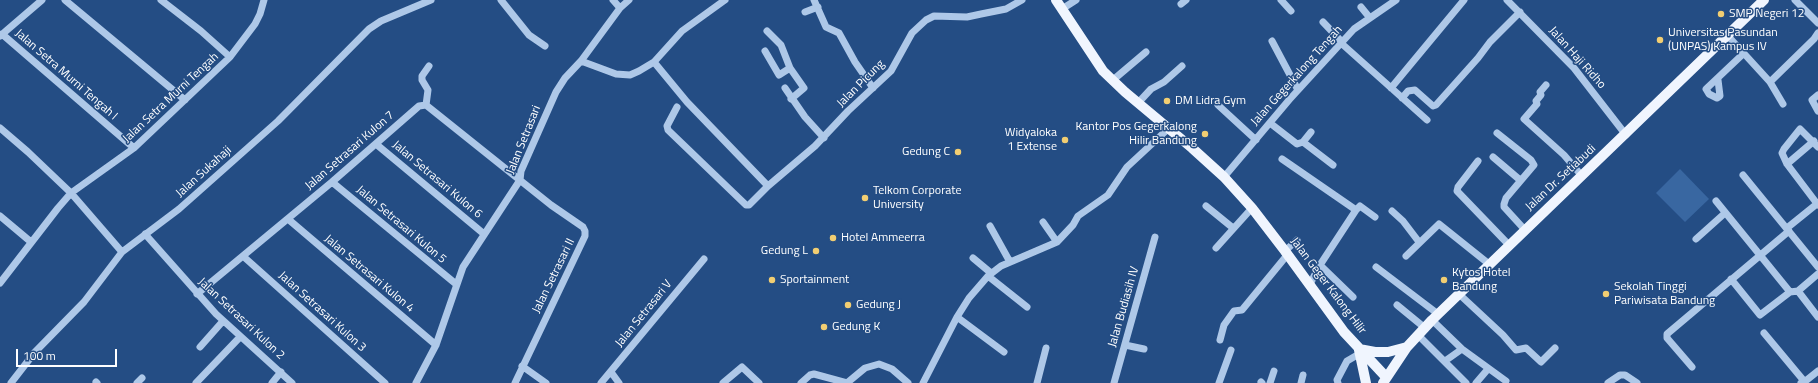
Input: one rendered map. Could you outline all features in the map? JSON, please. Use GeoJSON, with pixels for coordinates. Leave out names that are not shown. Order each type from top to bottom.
{"type":"FeatureCollection","features":[{"type":"Feature","properties":{"kind":"main road","name":"Jalan Geger Kalong Hilir"},"geometry":{"type":"LineString","coordinates":[[1056,0],[1099,66],[1138,103],[1169,128],[1224,177],[1252,208],[1310,284],[1344,332],[1385,380]]}},
{"type":"Feature","properties":{"kind":"main road","name":"Jalan Dr. Setiabudi"},"geometry":{"type":"LineString","coordinates":[[1385,380],[1407,347],[1435,317],[1626,135],[1764,0]]}},
{"type":"Feature","properties":{"kind":"main road"},"geometry":{"type":"LineString","coordinates":[[1366,383],[1359,351],[1388,352],[1407,347]]}},
{"type":"Feature","properties":{"kind":"street"},"geometry":{"type":"LineString","coordinates":[[1,35],[42,0]]}},
{"type":"Feature","properties":{"kind":"street"},"geometry":{"type":"LineString","coordinates":[[65,0],[185,100]]}},
{"type":"Feature","properties":{"kind":"street"},"geometry":{"type":"LineString","coordinates":[[161,0],[201,31],[230,57]]}},
{"type":"Feature","properties":{"kind":"street","name":"Jalan Setra Murni Tengah"},"geometry":{"type":"LineString","coordinates":[[0,283],[71,193],[134,148],[230,57],[255,24],[264,0]]}},
{"type":"Feature","properties":{"kind":"street","name":"Jalan Sukahaji"},"geometry":{"type":"LineString","coordinates":[[11,383],[35,352],[84,302],[122,252],[179,208],[278,121],[369,29],[381,21],[432,0]]}},
{"type":"Feature","properties":{"kind":"street"},"geometry":{"type":"LineString","coordinates":[[501,0],[529,35],[545,46]]}},
{"type":"Feature","properties":{"kind":"street"},"geometry":{"type":"LineString","coordinates":[[613,0],[620,8]]}},
{"type":"Feature","properties":{"kind":"street","name":"Jalan Setrasari"},"geometry":{"type":"LineString","coordinates":[[416,383],[436,345],[463,267],[520,180],[521,171],[556,92],[565,78],[580,61],[620,8],[629,0]]}},
{"type":"Feature","properties":{"kind":"street"},"geometry":{"type":"LineString","coordinates":[[580,61],[616,74],[630,75],[654,62],[682,31],[725,0]]}},
{"type":"Feature","properties":{"kind":"street"},"geometry":{"type":"LineString","coordinates":[[814,0],[826,27],[839,33],[855,62],[873,88]]}},
{"type":"Feature","properties":{"kind":"street","name":"Jalan Picung"},"geometry":{"type":"LineString","coordinates":[[677,107],[667,126],[668,130],[746,205],[749,205],[768,186],[824,138],[848,111],[892,69],[912,34],[931,17],[967,17],[1006,8],[1022,0]]}},
{"type":"Feature","properties":{"kind":"street"},"geometry":{"type":"LineString","coordinates":[[1062,9],[1076,0]]}},
{"type":"Feature","properties":{"kind":"street"},"geometry":{"type":"LineString","coordinates":[[1281,0],[1291,11]]}},
{"type":"Feature","properties":{"kind":"street","name":"Jalan Gegerkalong Tengah"},"geometry":{"type":"LineString","coordinates":[[1224,177],[1298,90],[1354,29],[1396,0]]}},
{"type":"Feature","properties":{"kind":"street"},"geometry":{"type":"LineString","coordinates":[[1391,88],[1464,0]]}},
{"type":"Feature","properties":{"kind":"street","name":"Jalan Haji Ridho"},"geometry":{"type":"LineString","coordinates":[[1507,0],[1574,68],[1626,135]]}},
{"type":"Feature","properties":{"kind":"street"},"geometry":{"type":"LineString","coordinates":[[1795,0],[1818,23]]}},
{"type":"Feature","properties":{"kind":"street"},"geometry":{"type":"LineString","coordinates":[[805,12],[818,7]]}},
{"type":"Feature","properties":{"kind":"street"},"geometry":{"type":"LineString","coordinates":[[1361,7],[1370,18]]}},
{"type":"Feature","properties":{"kind":"street"},"geometry":{"type":"LineString","coordinates":[[1402,98],[1408,91],[1415,90],[1433,106],[1436,106],[1490,42],[1520,12]]}},
{"type":"Feature","properties":{"kind":"street"},"geometry":{"type":"LineString","coordinates":[[1324,22],[1341,43],[1427,120]]}},
{"type":"Feature","properties":{"kind":"street"},"geometry":{"type":"LineString","coordinates":[[767,31],[781,45],[790,68],[804,88],[791,99]]}},
{"type":"Feature","properties":{"kind":"street","name":"Jalan Setra Murni Tengah I"},"geometry":{"type":"LineString","coordinates":[[1,35],[134,148]]}},
{"type":"Feature","properties":{"kind":"street"},"geometry":{"type":"LineString","coordinates":[[1728,36],[1770,82],[1783,104]]}},
{"type":"Feature","properties":{"kind":"street"},"geometry":{"type":"LineString","coordinates":[[1770,82],[1817,38]]}},
{"type":"Feature","properties":{"kind":"street"},"geometry":{"type":"LineString","coordinates":[[1272,41],[1298,90]]}},
{"type":"Feature","properties":{"kind":"street"},"geometry":{"type":"LineString","coordinates":[[765,51],[779,75],[790,68]]}},
{"type":"Feature","properties":{"kind":"street"},"geometry":{"type":"LineString","coordinates":[[1113,80],[1146,52]]}},
{"type":"Feature","properties":{"kind":"street"},"geometry":{"type":"LineString","coordinates":[[1718,80],[1743,54]]}},
{"type":"Feature","properties":{"kind":"street"},"geometry":{"type":"LineString","coordinates":[[654,62],[687,102],[768,186]]}},
{"type":"Feature","properties":{"kind":"street"},"geometry":{"type":"LineString","coordinates":[[429,66],[422,76],[422,80],[428,90],[426,105],[520,180]]}},
{"type":"Feature","properties":{"kind":"street"},"geometry":{"type":"LineString","coordinates":[[1138,103],[1151,89],[1164,82],[1182,66]]}},
{"type":"Feature","properties":{"kind":"street"},"geometry":{"type":"LineString","coordinates":[[1546,84],[1540,92],[1541,95],[1536,101],[1537,103],[1524,119],[1564,155],[1582,176]]}},
{"type":"Feature","properties":{"kind":"street"},"geometry":{"type":"LineString","coordinates":[[785,88],[791,99],[824,138]]}},
{"type":"Feature","properties":{"kind":"street"},"geometry":{"type":"LineString","coordinates":[[1818,95],[1812,100],[1818,111]]}},
{"type":"Feature","properties":{"kind":"street","name":"Jalan Setrasari Kulon 7"},"geometry":{"type":"LineString","coordinates":[[197,294],[332,182],[419,106],[426,105]]}},
{"type":"Feature","properties":{"kind":"street"},"geometry":{"type":"LineString","coordinates":[[1218,105],[1256,140]]}},
{"type":"Feature","properties":{"kind":"street"},"geometry":{"type":"LineString","coordinates":[[1270,123],[1296,144],[1303,142],[1311,132]]}},
{"type":"Feature","properties":{"kind":"street"},"geometry":{"type":"LineString","coordinates":[[0,128],[28,152],[71,193],[122,252]]}},
{"type":"Feature","properties":{"kind":"street"},"geometry":{"type":"LineString","coordinates":[[923,383],[957,317],[969,298],[990,274],[1010,262],[1057,242],[1073,225],[1078,216],[1108,195],[1127,167],[1169,128]]}},
{"type":"Feature","properties":{"kind":"street"},"geometry":{"type":"LineString","coordinates":[[1692,367],[1667,338],[1667,334],[1818,204],[1787,164],[1782,150],[1800,129],[1816,144],[1787,164]]}},
{"type":"Feature","properties":{"kind":"street"},"geometry":{"type":"LineString","coordinates":[[1497,133],[1534,164],[1506,198],[1504,207],[1525,230]]}},
{"type":"Feature","properties":{"kind":"street"},"geometry":{"type":"LineString","coordinates":[[1303,142],[1333,165]]}},
{"type":"Feature","properties":{"kind":"street","name":"Jalan Setrasari Kulon 6"},"geometry":{"type":"LineString","coordinates":[[376,144],[484,234]]}},
{"type":"Feature","properties":{"kind":"street"},"geometry":{"type":"LineString","coordinates":[[1493,157],[1520,180]]}},
{"type":"Feature","properties":{"kind":"street"},"geometry":{"type":"LineString","coordinates":[[1282,159],[1356,210]]}},
{"type":"Feature","properties":{"kind":"street"},"geometry":{"type":"LineString","coordinates":[[1478,161],[1458,187],[1457,191],[1510,245]]}},
{"type":"Feature","properties":{"kind":"street"},"geometry":{"type":"LineString","coordinates":[[1743,175],[1818,267]]}},
{"type":"Feature","properties":{"kind":"street","name":"Jalan Setrasari II"},"geometry":{"type":"LineString","coordinates":[[515,383],[586,233],[582,227],[520,180]]}},
{"type":"Feature","properties":{"kind":"street","name":"Jalan Setrasari Kulon 5"},"geometry":{"type":"LineString","coordinates":[[332,182],[456,284]]}},
{"type":"Feature","properties":{"kind":"street"},"geometry":{"type":"LineString","coordinates":[[1716,202],[1790,292]]}},
{"type":"Feature","properties":{"kind":"street"},"geometry":{"type":"LineString","coordinates":[[1206,206],[1233,228]]}},
{"type":"Feature","properties":{"kind":"street"},"geometry":{"type":"LineString","coordinates":[[1310,284],[1320,265],[1356,210],[1360,206],[1375,217]]}},
{"type":"Feature","properties":{"kind":"street"},"geometry":{"type":"LineString","coordinates":[[1216,248],[1252,208]]}},
{"type":"Feature","properties":{"kind":"street"},"geometry":{"type":"LineString","coordinates":[[1392,211],[1403,221],[1419,242]]}},
{"type":"Feature","properties":{"kind":"street"},"geometry":{"type":"LineString","coordinates":[[1696,239],[1726,213]]}},
{"type":"Feature","properties":{"kind":"street"},"geometry":{"type":"LineString","coordinates":[[0,216],[31,242]]}},
{"type":"Feature","properties":{"kind":"street","name":"Jalan Setrasari Kulon 4"},"geometry":{"type":"LineString","coordinates":[[288,219],[436,345]]}},
{"type":"Feature","properties":{"kind":"street"},"geometry":{"type":"LineString","coordinates":[[1043,222],[1057,242]]}},
{"type":"Feature","properties":{"kind":"street"},"geometry":{"type":"LineString","coordinates":[[1406,256],[1436,226],[1441,225],[1490,264]]}},
{"type":"Feature","properties":{"kind":"street"},"geometry":{"type":"LineString","coordinates":[[990,226],[1010,262]]}},
{"type":"Feature","properties":{"kind":"street","name":"Jalan Setrasari Kulon 2"},"geometry":{"type":"LineString","coordinates":[[145,234],[197,294],[223,321],[292,383]]}},
{"type":"Feature","properties":{"kind":"street","name":"Jalan Budiasih IV"},"geometry":{"type":"LineString","coordinates":[[1114,383],[1155,237]]}},
{"type":"Feature","properties":{"kind":"street"},"geometry":{"type":"LineString","coordinates":[[1220,340],[1224,325],[1234,311],[1242,310],[1297,240]]}},
{"type":"Feature","properties":{"kind":"street","name":"Jalan Setrasari Kulon 3"},"geometry":{"type":"LineString","coordinates":[[244,256],[385,383]]}},
{"type":"Feature","properties":{"kind":"street"},"geometry":{"type":"LineString","coordinates":[[974,258],[1027,307]]}},
{"type":"Feature","properties":{"kind":"street","name":"Jalan Setrasari V"},"geometry":{"type":"LineString","coordinates":[[601,383],[704,259]]}},
{"type":"Feature","properties":{"kind":"street"},"geometry":{"type":"LineString","coordinates":[[1320,265],[1353,297]]}},
{"type":"Feature","properties":{"kind":"street"},"geometry":{"type":"LineString","coordinates":[[1376,267],[1435,317],[1462,350],[1506,381]]}},
{"type":"Feature","properties":{"kind":"street"},"geometry":{"type":"LineString","coordinates":[[1731,279],[1760,314],[1790,292],[1798,291],[1818,274]]}},
{"type":"Feature","properties":{"kind":"street"},"geometry":{"type":"LineString","coordinates":[[1798,291],[1818,316]]}},
{"type":"Feature","properties":{"kind":"street"},"geometry":{"type":"LineString","coordinates":[[1459,294],[1503,335],[1516,350],[1526,348],[1541,362],[1555,348]]}},
{"type":"Feature","properties":{"kind":"street"},"geometry":{"type":"LineString","coordinates":[[1397,304],[1445,361],[1466,383]]}},
{"type":"Feature","properties":{"kind":"street"},"geometry":{"type":"LineString","coordinates":[[957,317],[1004,352]]}},
{"type":"Feature","properties":{"kind":"street"},"geometry":{"type":"LineString","coordinates":[[200,347],[223,321]]}},
{"type":"Feature","properties":{"kind":"street"},"geometry":{"type":"LineString","coordinates":[[1764,333],[1803,382],[1818,371]]}},
{"type":"Feature","properties":{"kind":"street"},"geometry":{"type":"LineString","coordinates":[[196,383],[240,337]]}},
{"type":"Feature","properties":{"kind":"street"},"geometry":{"type":"LineString","coordinates":[[1125,344],[1144,349]]}},
{"type":"Feature","properties":{"kind":"street"},"geometry":{"type":"LineString","coordinates":[[1037,383],[1046,348]]}},
{"type":"Feature","properties":{"kind":"street"},"geometry":{"type":"LineString","coordinates":[[1219,383],[1231,350]]}},
{"type":"Feature","properties":{"kind":"street"},"geometry":{"type":"LineString","coordinates":[[1445,361],[1462,350]]}},
{"type":"Feature","properties":{"kind":"street"},"geometry":{"type":"LineString","coordinates":[[1338,383],[1337,380],[1348,361],[1359,351]]}},
{"type":"Feature","properties":{"kind":"street"},"geometry":{"type":"LineString","coordinates":[[801,383],[810,375],[814,374],[847,383],[865,368],[879,364],[892,369],[908,383]]}},
{"type":"Feature","properties":{"kind":"street"},"geometry":{"type":"LineString","coordinates":[[522,366],[546,383]]}},
{"type":"Feature","properties":{"kind":"street"},"geometry":{"type":"LineString","coordinates":[[723,383],[742,367],[759,383]]}},
{"type":"Feature","properties":{"kind":"street"},"geometry":{"type":"LineString","coordinates":[[1476,383],[1488,369]]}},
{"type":"Feature","properties":{"kind":"street"},"geometry":{"type":"LineString","coordinates":[[1270,383],[1274,371]]}},
{"type":"Feature","properties":{"kind":"street"},"geometry":{"type":"LineString","coordinates":[[272,383],[281,372]]}},
{"type":"Feature","properties":{"kind":"street"},"geometry":{"type":"LineString","coordinates":[[610,372],[618,383]]}},
{"type":"Feature","properties":{"kind":"street"},"geometry":{"type":"LineString","coordinates":[[1608,383],[1620,374],[1625,375],[1637,383]]}},
{"type":"Feature","properties":{"kind":"street"},"geometry":{"type":"LineString","coordinates":[[1301,383],[1304,375]]}},
{"type":"Feature","properties":{"kind":"shaded area"},"geometry":{"type":"Polygon","coordinates":[[[1680,169],[1709,199],[1685,222],[1656,193],[1680,169]]]}},
{"type":"Feature","properties":{"kind":"place","name":"SMP Negeri 12"},"geometry":{"type":"Point","coordinates":[1721,14]}},
{"type":"Feature","properties":{"kind":"place","name":"Universitas Pasundan (UNPAS) Kampus IV"},"geometry":{"type":"Point","coordinates":[1660,40]}},
{"type":"Feature","properties":{"kind":"place","name":"DM Lidra Gym"},"geometry":{"type":"Point","coordinates":[1167,101]}},
{"type":"Feature","properties":{"kind":"place","name":"Kantor Pos Gegerkalong Hilir Bandung"},"geometry":{"type":"Point","coordinates":[1205,134]}},
{"type":"Feature","properties":{"kind":"place","name":"Widyaloka 1 Extense"},"geometry":{"type":"Point","coordinates":[1065,140]}},
{"type":"Feature","properties":{"kind":"place","name":"Gedung C"},"geometry":{"type":"Point","coordinates":[958,152]}},
{"type":"Feature","properties":{"kind":"place","name":"Telkom Corporate University"},"geometry":{"type":"Point","coordinates":[865,198]}},
{"type":"Feature","properties":{"kind":"place","name":"Hotel Ammeerra"},"geometry":{"type":"Point","coordinates":[833,238]}},
{"type":"Feature","properties":{"kind":"place","name":"Gedung L"},"geometry":{"type":"Point","coordinates":[816,251]}},
{"type":"Feature","properties":{"kind":"place","name":"Sportainment"},"geometry":{"type":"Point","coordinates":[772,280]}},
{"type":"Feature","properties":{"kind":"place","name":"Kytos Hotel Bandung"},"geometry":{"type":"Point","coordinates":[1444,280]}},
{"type":"Feature","properties":{"kind":"place","name":"Sekolah Tinggi Pariwisata Bandung"},"geometry":{"type":"Point","coordinates":[1606,294]}},
{"type":"Feature","properties":{"kind":"place","name":"Gedung J"},"geometry":{"type":"Point","coordinates":[848,305]}},
{"type":"Feature","properties":{"kind":"place","name":"Gedung K"},"geometry":{"type":"Point","coordinates":[824,327]}}]}
